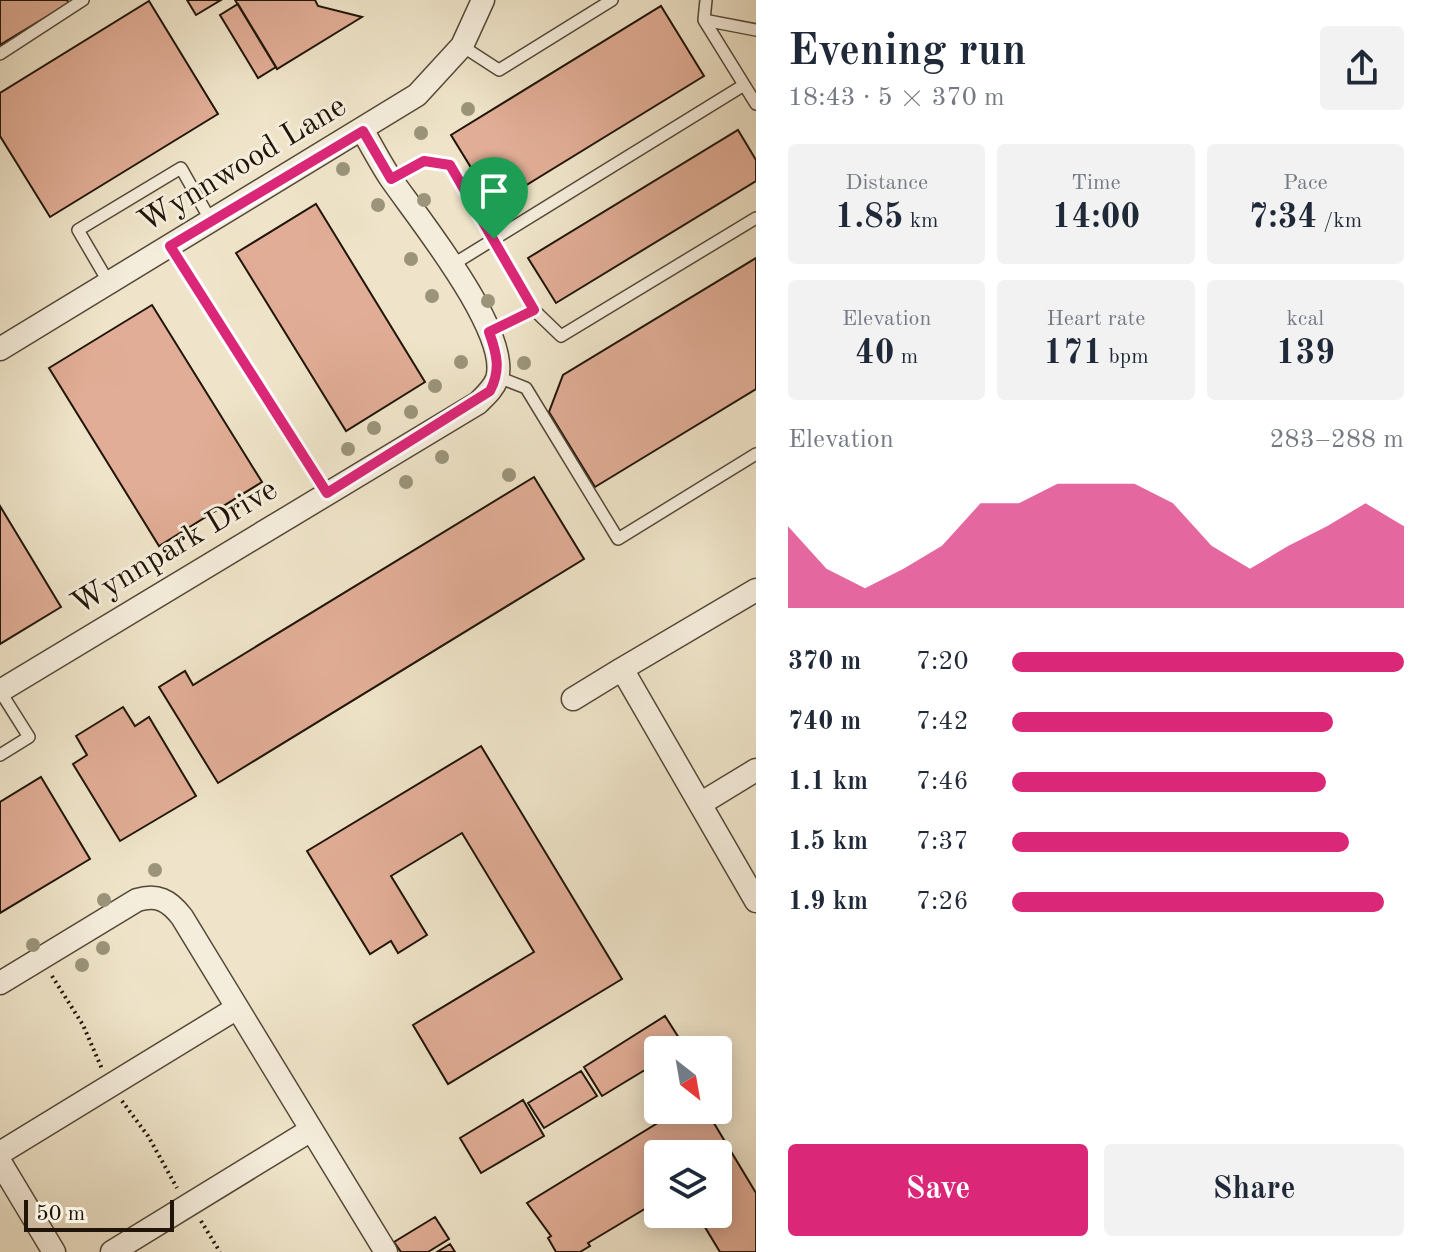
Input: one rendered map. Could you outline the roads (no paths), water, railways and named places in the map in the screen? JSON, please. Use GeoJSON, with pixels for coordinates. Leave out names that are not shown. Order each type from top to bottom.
{"type":"FeatureCollection","features":[{"type":"Feature","properties":{"kind":"street","name":"Wynnwood Lane"},"geometry":{"type":"LineString","coordinates":[[0,349],[363,131],[417,95],[462,46],[483,0]]}},
{"type":"Feature","properties":{"kind":"street"},"geometry":{"type":"LineString","coordinates":[[363,131],[391,179],[428,225],[489,332],[497,352],[498,377]]}},
{"type":"Feature","properties":{"kind":"street","name":"Wynnpark Drive"},"geometry":{"type":"LineString","coordinates":[[0,691],[478,403],[498,377]]}},
{"type":"Feature","properties":{"kind":"street"},"geometry":{"type":"LineString","coordinates":[[573,699],[756,590]]}},
{"type":"Feature","properties":{"kind":"street"},"geometry":{"type":"LineString","coordinates":[[622,669],[756,901]]}},
{"type":"Feature","properties":{"kind":"street"},"geometry":{"type":"LineString","coordinates":[[700,804],[756,770]]}},
{"type":"Feature","properties":{"kind":"street"},"geometry":{"type":"LineString","coordinates":[[0,983],[137,900],[150,896],[174,907],[386,1252]]}},
{"type":"Feature","properties":{"kind":"street"},"geometry":{"type":"LineString","coordinates":[[0,1153],[237,1008]]}},
{"type":"Feature","properties":{"kind":"street"},"geometry":{"type":"LineString","coordinates":[[112,1252],[311,1130]]}},
{"type":"Feature","properties":{"kind":"street"},"geometry":{"type":"LineString","coordinates":[[0,1162],[54,1252]]}},
{"type":"Feature","properties":{"kind":"lane"},"geometry":{"type":"LineString","coordinates":[[0,54],[83,0]]}},
{"type":"Feature","properties":{"kind":"lane"},"geometry":{"type":"LineString","coordinates":[[462,46],[499,70],[612,0]]}},
{"type":"Feature","properties":{"kind":"lane"},"geometry":{"type":"LineString","coordinates":[[706,0],[704,20],[756,104]]}},
{"type":"Feature","properties":{"kind":"lane"},"geometry":{"type":"LineString","coordinates":[[704,20],[756,30]]}},
{"type":"Feature","properties":{"kind":"lane"},"geometry":{"type":"LineString","coordinates":[[452,265],[744,85]]}},
{"type":"Feature","properties":{"kind":"lane"},"geometry":{"type":"LineString","coordinates":[[391,179],[424,161],[450,165],[534,310],[561,336],[756,218]]}},
{"type":"Feature","properties":{"kind":"lane"},"geometry":{"type":"LineString","coordinates":[[109,283],[78,230],[90,222],[181,168],[211,221]]}},
{"type":"Feature","properties":{"kind":"lane"},"geometry":{"type":"LineString","coordinates":[[170,246],[327,493]]}},
{"type":"Feature","properties":{"kind":"lane"},"geometry":{"type":"LineString","coordinates":[[489,332],[534,310]]}},
{"type":"Feature","properties":{"kind":"lane"},"geometry":{"type":"LineString","coordinates":[[498,377],[526,388],[618,539],[756,454]]}},
{"type":"Feature","properties":{"kind":"lane"},"geometry":{"type":"LineString","coordinates":[[0,691],[29,737],[0,755]]}}]}
